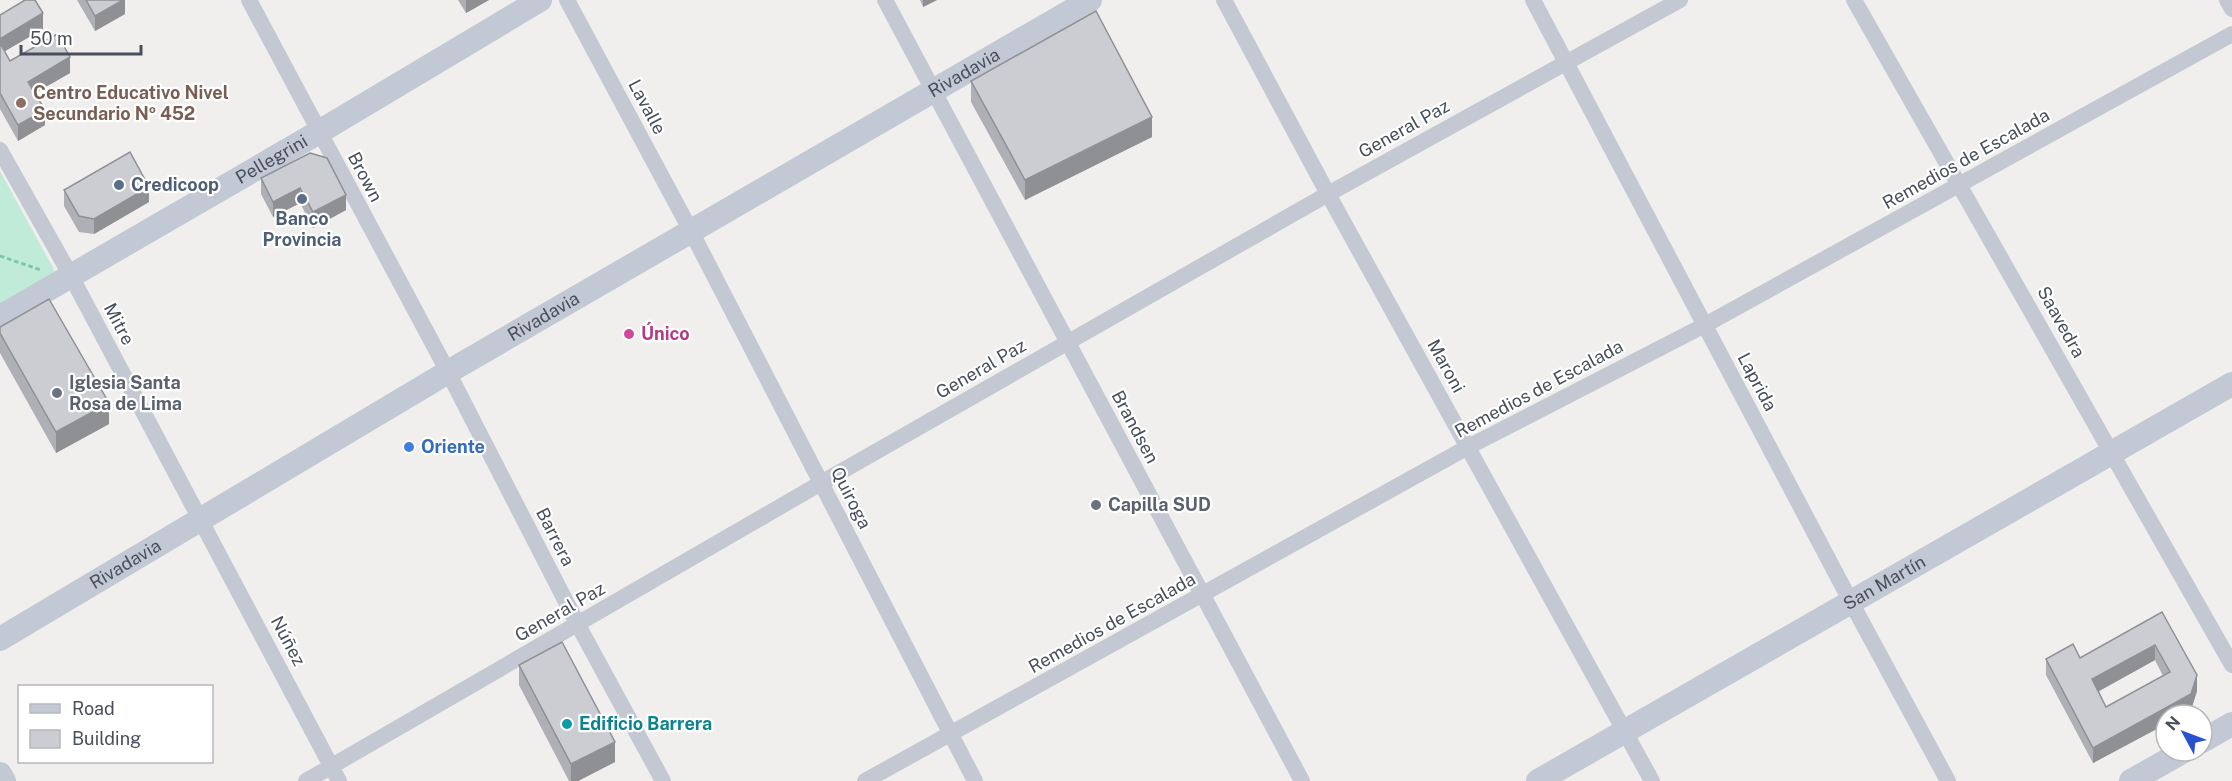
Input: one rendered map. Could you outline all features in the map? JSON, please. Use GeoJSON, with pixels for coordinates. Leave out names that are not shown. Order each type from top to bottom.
{"type":"FeatureCollection","features":[{"type":"Feature","properties":{"kind":"main road","name":"Pellegrini"},"geometry":{"type":"LineString","coordinates":[[0,317],[59,274],[319,132],[540,0]]}},
{"type":"Feature","properties":{"kind":"main road","name":"Rivadavia"},"geometry":{"type":"LineString","coordinates":[[0,639],[448,372],[1090,0]]}},
{"type":"Feature","properties":{"kind":"main road","name":"San Martín"},"geometry":{"type":"LineString","coordinates":[[1538,781],[2232,384]]}},
{"type":"Feature","properties":{"kind":"main road"},"geometry":{"type":"LineString","coordinates":[[2214,734],[2232,724]]}},
{"type":"Feature","properties":{"kind":"main road"},"geometry":{"type":"LineString","coordinates":[[2131,781],[2163,763]]}},
{"type":"Feature","properties":{"kind":"main road"},"geometry":{"type":"LineString","coordinates":[[0,774],[4,781]]}},
{"type":"Feature","properties":{"kind":"street","name":"Brown"},"geometry":{"type":"LineString","coordinates":[[249,0],[448,372]]}},
{"type":"Feature","properties":{"kind":"street","name":"Lavalle"},"geometry":{"type":"LineString","coordinates":[[567,0],[692,232]]}},
{"type":"Feature","properties":{"kind":"street","name":"Brandsen"},"geometry":{"type":"LineString","coordinates":[[885,0],[1302,781]]}},
{"type":"Feature","properties":{"kind":"street","name":"Maroni"},"geometry":{"type":"LineString","coordinates":[[1224,0],[1328,194],[1652,781]]}},
{"type":"Feature","properties":{"kind":"street","name":"Laprida"},"geometry":{"type":"LineString","coordinates":[[1533,0],[1948,781]]}},
{"type":"Feature","properties":{"kind":"street","name":"General Paz"},"geometry":{"type":"LineString","coordinates":[[306,781],[821,483],[1328,194],[1680,0]]}},
{"type":"Feature","properties":{"kind":"street","name":"Saavedra"},"geometry":{"type":"LineString","coordinates":[[1854,0],[2232,664]]}},
{"type":"Feature","properties":{"kind":"street"},"geometry":{"type":"LineString","coordinates":[[2227,0],[2232,9]]}},
{"type":"Feature","properties":{"kind":"street","name":"Remedios de Escalada"},"geometry":{"type":"LineString","coordinates":[[865,781],[1468,447],[1705,325],[2232,34]]}},
{"type":"Feature","properties":{"kind":"street","name":"Mitre"},"geometry":{"type":"LineString","coordinates":[[0,150],[59,274],[201,519]]}},
{"type":"Feature","properties":{"kind":"street","name":"Quiroga"},"geometry":{"type":"LineString","coordinates":[[692,232],[975,781]]}},
{"type":"Feature","properties":{"kind":"street","name":"Barrera"},"geometry":{"type":"LineString","coordinates":[[448,372],[578,625],[663,781]]}},
{"type":"Feature","properties":{"kind":"street","name":"Núñez"},"geometry":{"type":"LineString","coordinates":[[201,519],[339,781]]}},
{"type":"Feature","properties":{"kind":"path"},"geometry":{"type":"LineString","coordinates":[[0,256],[59,274]]}},
{"type":"Feature","properties":{"kind":"green space"},"geometry":{"type":"Polygon","coordinates":[[[0,171],[57,275],[0,307],[0,171]]]}},
{"type":"Feature","properties":{"kind":"building"},"geometry":{"type":"Polygon","coordinates":[[[25,0],[35,0],[43,13],[0,39],[0,15],[25,0]]]}},
{"type":"Feature","properties":{"kind":"building"},"geometry":{"type":"Polygon","coordinates":[[[86,0],[123,0],[95,16],[86,0]]]}},
{"type":"Feature","properties":{"kind":"building"},"geometry":{"type":"Polygon","coordinates":[[[1096,11],[1152,117],[1025,180],[971,81],[1096,11]]]}},
{"type":"Feature","properties":{"kind":"building"},"geometry":{"type":"Polygon","coordinates":[[[57,34],[70,57],[28,82],[45,110],[18,125],[0,93],[0,43],[10,61],[57,34]]]}},
{"type":"Feature","properties":{"kind":"building"},"geometry":{"type":"Polygon","coordinates":[[[130,152],[149,187],[94,219],[79,216],[64,190],[130,152]]]}},
{"type":"Feature","properties":{"kind":"building"},"geometry":{"type":"Polygon","coordinates":[[[310,153],[327,158],[346,195],[313,212],[300,188],[273,202],[261,178],[310,153]]]}},
{"type":"Feature","properties":{"kind":"building","name":"Iglesia Santa Rosa de Lima"},"geometry":{"type":"Polygon","coordinates":[[[49,299],[109,403],[56,432],[0,333],[0,327],[49,299]]]}},
{"type":"Feature","properties":{"kind":"building"},"geometry":{"type":"Polygon","coordinates":[[[2162,612],[2197,675],[2191,694],[2175,703],[2154,703],[2154,714],[2093,748],[2046,659],[2073,644],[2080,658],[2162,612]],[[2155,645],[2092,679],[2106,707],[2170,672],[2155,645]]]}},
{"type":"Feature","properties":{"kind":"building","name":"Edificio Barrera"},"geometry":{"type":"Polygon","coordinates":[[[562,642],[615,742],[571,764],[519,665],[562,642]]]}},
{"type":"Feature","properties":{"kind":"place","name":"Centro Educativo Nivel Secundario Nº 452"},"geometry":{"type":"Point","coordinates":[21,103]}},
{"type":"Feature","properties":{"kind":"place","name":"Credicoop"},"geometry":{"type":"Point","coordinates":[119,185]}},
{"type":"Feature","properties":{"kind":"place","name":"Banco Provincia"},"geometry":{"type":"Point","coordinates":[302,199]}},
{"type":"Feature","properties":{"kind":"place","name":"Único"},"geometry":{"type":"Point","coordinates":[629,334]}},
{"type":"Feature","properties":{"kind":"place","name":"Iglesia Santa Rosa de Lima"},"geometry":{"type":"Point","coordinates":[57,393]}},
{"type":"Feature","properties":{"kind":"place","name":"Oriente"},"geometry":{"type":"Point","coordinates":[409,447]}},
{"type":"Feature","properties":{"kind":"place","name":"Capilla SUD"},"geometry":{"type":"Point","coordinates":[1096,505]}},
{"type":"Feature","properties":{"kind":"place","name":"Edificio Barrera"},"geometry":{"type":"Point","coordinates":[567,724]}}]}
